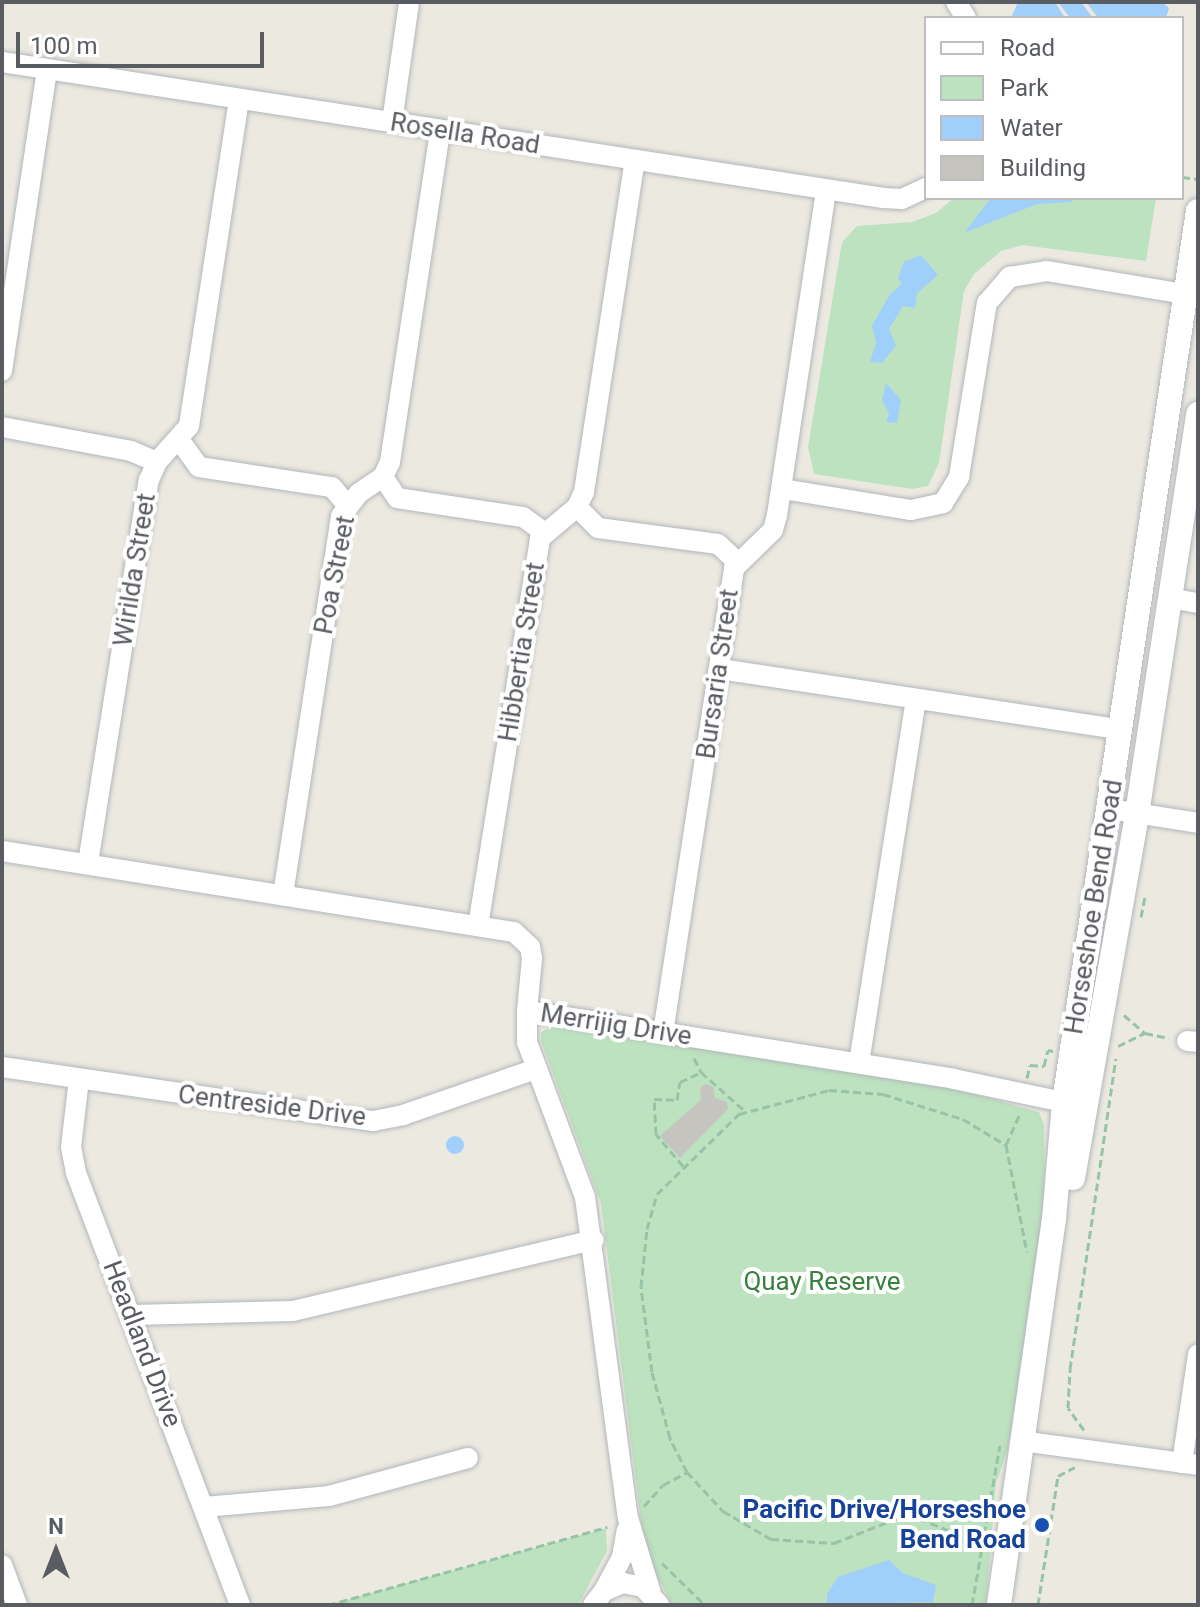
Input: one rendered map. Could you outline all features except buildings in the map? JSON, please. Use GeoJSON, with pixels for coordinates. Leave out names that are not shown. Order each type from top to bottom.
{"type":"FeatureCollection","features":[{"type":"Feature","properties":{"kind":"street"},"geometry":{"type":"LineString","coordinates":[[392,122],[409,2]]}},
{"type":"Feature","properties":{"kind":"street","name":"Rosella Road"},"geometry":{"type":"LineString","coordinates":[[2,62],[826,190],[902,199],[924,189]]}},
{"type":"Feature","properties":{"kind":"street"},"geometry":{"type":"LineString","coordinates":[[2,371],[47,69]]}},
{"type":"Feature","properties":{"kind":"street","name":"Wirilda Street"},"geometry":{"type":"LineString","coordinates":[[88,863],[149,480],[157,462],[180,441],[189,426],[239,100]]}},
{"type":"Feature","properties":{"kind":"street"},"geometry":{"type":"LineString","coordinates":[[440,130],[390,462],[383,477],[397,498],[523,517],[544,532]]}},
{"type":"Feature","properties":{"kind":"street"},"geometry":{"type":"LineString","coordinates":[[635,160],[577,507],[598,528],[718,544],[737,562]]}},
{"type":"Feature","properties":{"kind":"street","name":"Bursaria Street"},"geometry":{"type":"LineString","coordinates":[[663,1033],[737,562],[773,530],[783,489],[826,190]]}},
{"type":"Feature","properties":{"kind":"street","name":"Horseshoe Bend Road"},"geometry":{"type":"LineString","coordinates":[[1075,1104],[1109,809],[1189,331],[1185,294],[1198,211]]}},
{"type":"Feature","properties":{"kind":"street"},"geometry":{"type":"LineString","coordinates":[[783,489],[911,510],[943,503],[959,477],[987,303],[1010,277],[1047,271],[1185,294]]}},
{"type":"Feature","properties":{"kind":"street","name":"Horseshoe Bend Road"},"geometry":{"type":"LineString","coordinates":[[999,1605],[1019,1441],[1054,1219],[1075,1104],[1137,814],[1198,414]]}},
{"type":"Feature","properties":{"kind":"street"},"geometry":{"type":"LineString","coordinates":[[2,427],[131,451],[157,462]]}},
{"type":"Feature","properties":{"kind":"street"},"geometry":{"type":"LineString","coordinates":[[180,441],[199,467],[332,487],[347,505]]}},
{"type":"Feature","properties":{"kind":"street","name":"Poa Street"},"geometry":{"type":"LineString","coordinates":[[283,895],[347,505],[383,477]]}},
{"type":"Feature","properties":{"kind":"street","name":"Hibbertia Street"},"geometry":{"type":"LineString","coordinates":[[478,926],[544,532],[577,507]]}},
{"type":"Feature","properties":{"kind":"street"},"geometry":{"type":"LineString","coordinates":[[1169,598],[1198,603]]}},
{"type":"Feature","properties":{"kind":"street"},"geometry":{"type":"LineString","coordinates":[[720,669],[1121,730]]}},
{"type":"Feature","properties":{"kind":"street"},"geometry":{"type":"LineString","coordinates":[[859,1063],[916,700]]}},
{"type":"Feature","properties":{"kind":"street"},"geometry":{"type":"LineString","coordinates":[[1109,809],[1198,823]]}},
{"type":"Feature","properties":{"kind":"street","name":"Merrijig Drive"},"geometry":{"type":"LineString","coordinates":[[2,851],[514,932],[530,947],[527,1011],[859,1063],[1075,1104]]}},
{"type":"Feature","properties":{"kind":"street"},"geometry":{"type":"LineString","coordinates":[[527,1011],[526,1034],[536,1069],[585,1197],[634,1516],[655,1599]]}},
{"type":"Feature","properties":{"kind":"street","name":"Centreside Drive"},"geometry":{"type":"LineString","coordinates":[[2,1067],[373,1121],[403,1115],[536,1069]]}},
{"type":"Feature","properties":{"kind":"street","name":"Headland Drive"},"geometry":{"type":"LineString","coordinates":[[79,1079],[72,1159],[240,1605]]}},
{"type":"Feature","properties":{"kind":"street"},"geometry":{"type":"LineString","coordinates":[[132,1315],[293,1311],[594,1240]]}},
{"type":"Feature","properties":{"kind":"street"},"geometry":{"type":"LineString","coordinates":[[1019,1441],[1190,1464],[1198,1354]]}},
{"type":"Feature","properties":{"kind":"street","name":"Horseshoe Bend Road"},"geometry":{"type":"LineString","coordinates":[[1010,1605],[1019,1441]]}},
{"type":"Feature","properties":{"kind":"street"},"geometry":{"type":"LineString","coordinates":[[204,1507],[329,1496],[468,1458]]}},
{"type":"Feature","properties":{"kind":"street"},"geometry":{"type":"LineString","coordinates":[[599,1598],[622,1557],[634,1516]]}},
{"type":"Feature","properties":{"kind":"street"},"geometry":{"type":"LineString","coordinates":[[2,1565],[17,1605]]}},
{"type":"Feature","properties":{"kind":"street"},"geometry":{"type":"LineString","coordinates":[[599,1598],[633,1583],[655,1599]]}},
{"type":"Feature","properties":{"kind":"path"},"geometry":{"type":"LineString","coordinates":[[1139,925],[1146,886]]}},
{"type":"Feature","properties":{"kind":"path"},"geometry":{"type":"LineString","coordinates":[[1121,1028],[1123,1014],[1145,1033],[1193,1042]]}},
{"type":"Feature","properties":{"kind":"path"},"geometry":{"type":"LineString","coordinates":[[1118,1046],[1145,1033]]}},
{"type":"Feature","properties":{"kind":"path"},"geometry":{"type":"LineString","coordinates":[[1038,1605],[1058,1476],[1080,1465],[1085,1426],[1075,1422],[1068,1408],[1070,1369],[1119,1037]]}},
{"type":"Feature","properties":{"kind":"path"},"geometry":{"type":"LineString","coordinates":[[683,1166],[656,1134],[654,1099],[677,1100],[680,1082],[701,1072],[745,1111]]}},
{"type":"Feature","properties":{"kind":"path"},"geometry":{"type":"LineString","coordinates":[[985,1545],[908,1514],[834,1543],[771,1539],[723,1511],[687,1472],[670,1438],[652,1372],[641,1287],[647,1229],[657,1194],[683,1166],[745,1111],[829,1090],[883,1094],[963,1119],[1006,1145],[1028,1256]]}},
{"type":"Feature","properties":{"kind":"path"},"geometry":{"type":"LineString","coordinates":[[972,1605],[975,1570],[1019,1441]]}},
{"type":"Feature","properties":{"kind":"path"},"geometry":{"type":"LineString","coordinates":[[328,1605],[634,1516],[648,1498],[687,1472]]}},
{"type":"Feature","properties":{"kind":"path"},"geometry":{"type":"LineString","coordinates":[[655,1553],[670,1576],[705,1605]]}},
{"type":"Feature","properties":{"kind":"green space"},"geometry":{"type":"Polygon","coordinates":[[[952,200],[1156,200],[1146,261],[1022,245],[1001,251],[974,274],[964,291],[939,463],[928,486],[912,489],[814,474],[808,447],[842,242],[857,226],[912,222],[936,213],[952,200]]]}},
{"type":"Feature","properties":{"kind":"green space","name":"Quay Reserve"},"geometry":{"type":"Polygon","coordinates":[[[553,1026],[944,1086],[1039,1112],[1044,1124],[1045,1213],[1008,1449],[996,1483],[986,1605],[672,1605],[645,1553],[601,1203],[541,1041],[541,1032],[553,1026]]]}},
{"type":"Feature","properties":{"kind":"green space"},"geometry":{"type":"Polygon","coordinates":[[[606,1528],[607,1551],[578,1605],[328,1605],[606,1528]]]}},
{"type":"Feature","properties":{"kind":"water"},"geometry":{"type":"Polygon","coordinates":[[[1018,2],[1055,2],[1064,16],[1012,16],[1018,2]]]}},
{"type":"Feature","properties":{"kind":"water"},"geometry":{"type":"Polygon","coordinates":[[[1058,2],[1081,2],[1092,16],[1068,16],[1058,2]]]}},
{"type":"Feature","properties":{"kind":"water"},"geometry":{"type":"Polygon","coordinates":[[[1086,2],[1162,2],[1169,8],[1167,16],[1096,16],[1086,2]]]}},
{"type":"Feature","properties":{"kind":"water"},"geometry":{"type":"Polygon","coordinates":[[[989,200],[1072,200],[1037,204],[964,233],[989,200]]]}},
{"type":"Feature","properties":{"kind":"water"},"geometry":{"type":"Polygon","coordinates":[[[921,255],[938,275],[917,293],[915,308],[903,306],[889,329],[896,346],[882,363],[870,362],[876,342],[872,326],[890,294],[902,284],[898,278],[904,262],[921,255]]]}},
{"type":"Feature","properties":{"kind":"water"},"geometry":{"type":"Polygon","coordinates":[[[886,383],[901,400],[897,423],[886,422],[889,414],[882,400],[886,383]]]}},
{"type":"Feature","properties":{"kind":"water"},"geometry":{"type":"Polygon","coordinates":[[[455,1136],[464,1145],[455,1154],[446,1145],[455,1136]]]}},
{"type":"Feature","properties":{"kind":"water"},"geometry":{"type":"Polygon","coordinates":[[[889,1560],[903,1573],[936,1585],[933,1602],[827,1605],[827,1594],[838,1577],[889,1560]]]}},
{"type":"Feature","properties":{"kind":"place","name":"Pacific Drive/Horseshoe Bend Road"},"geometry":{"type":"Point","coordinates":[1042,1525]}}]}
